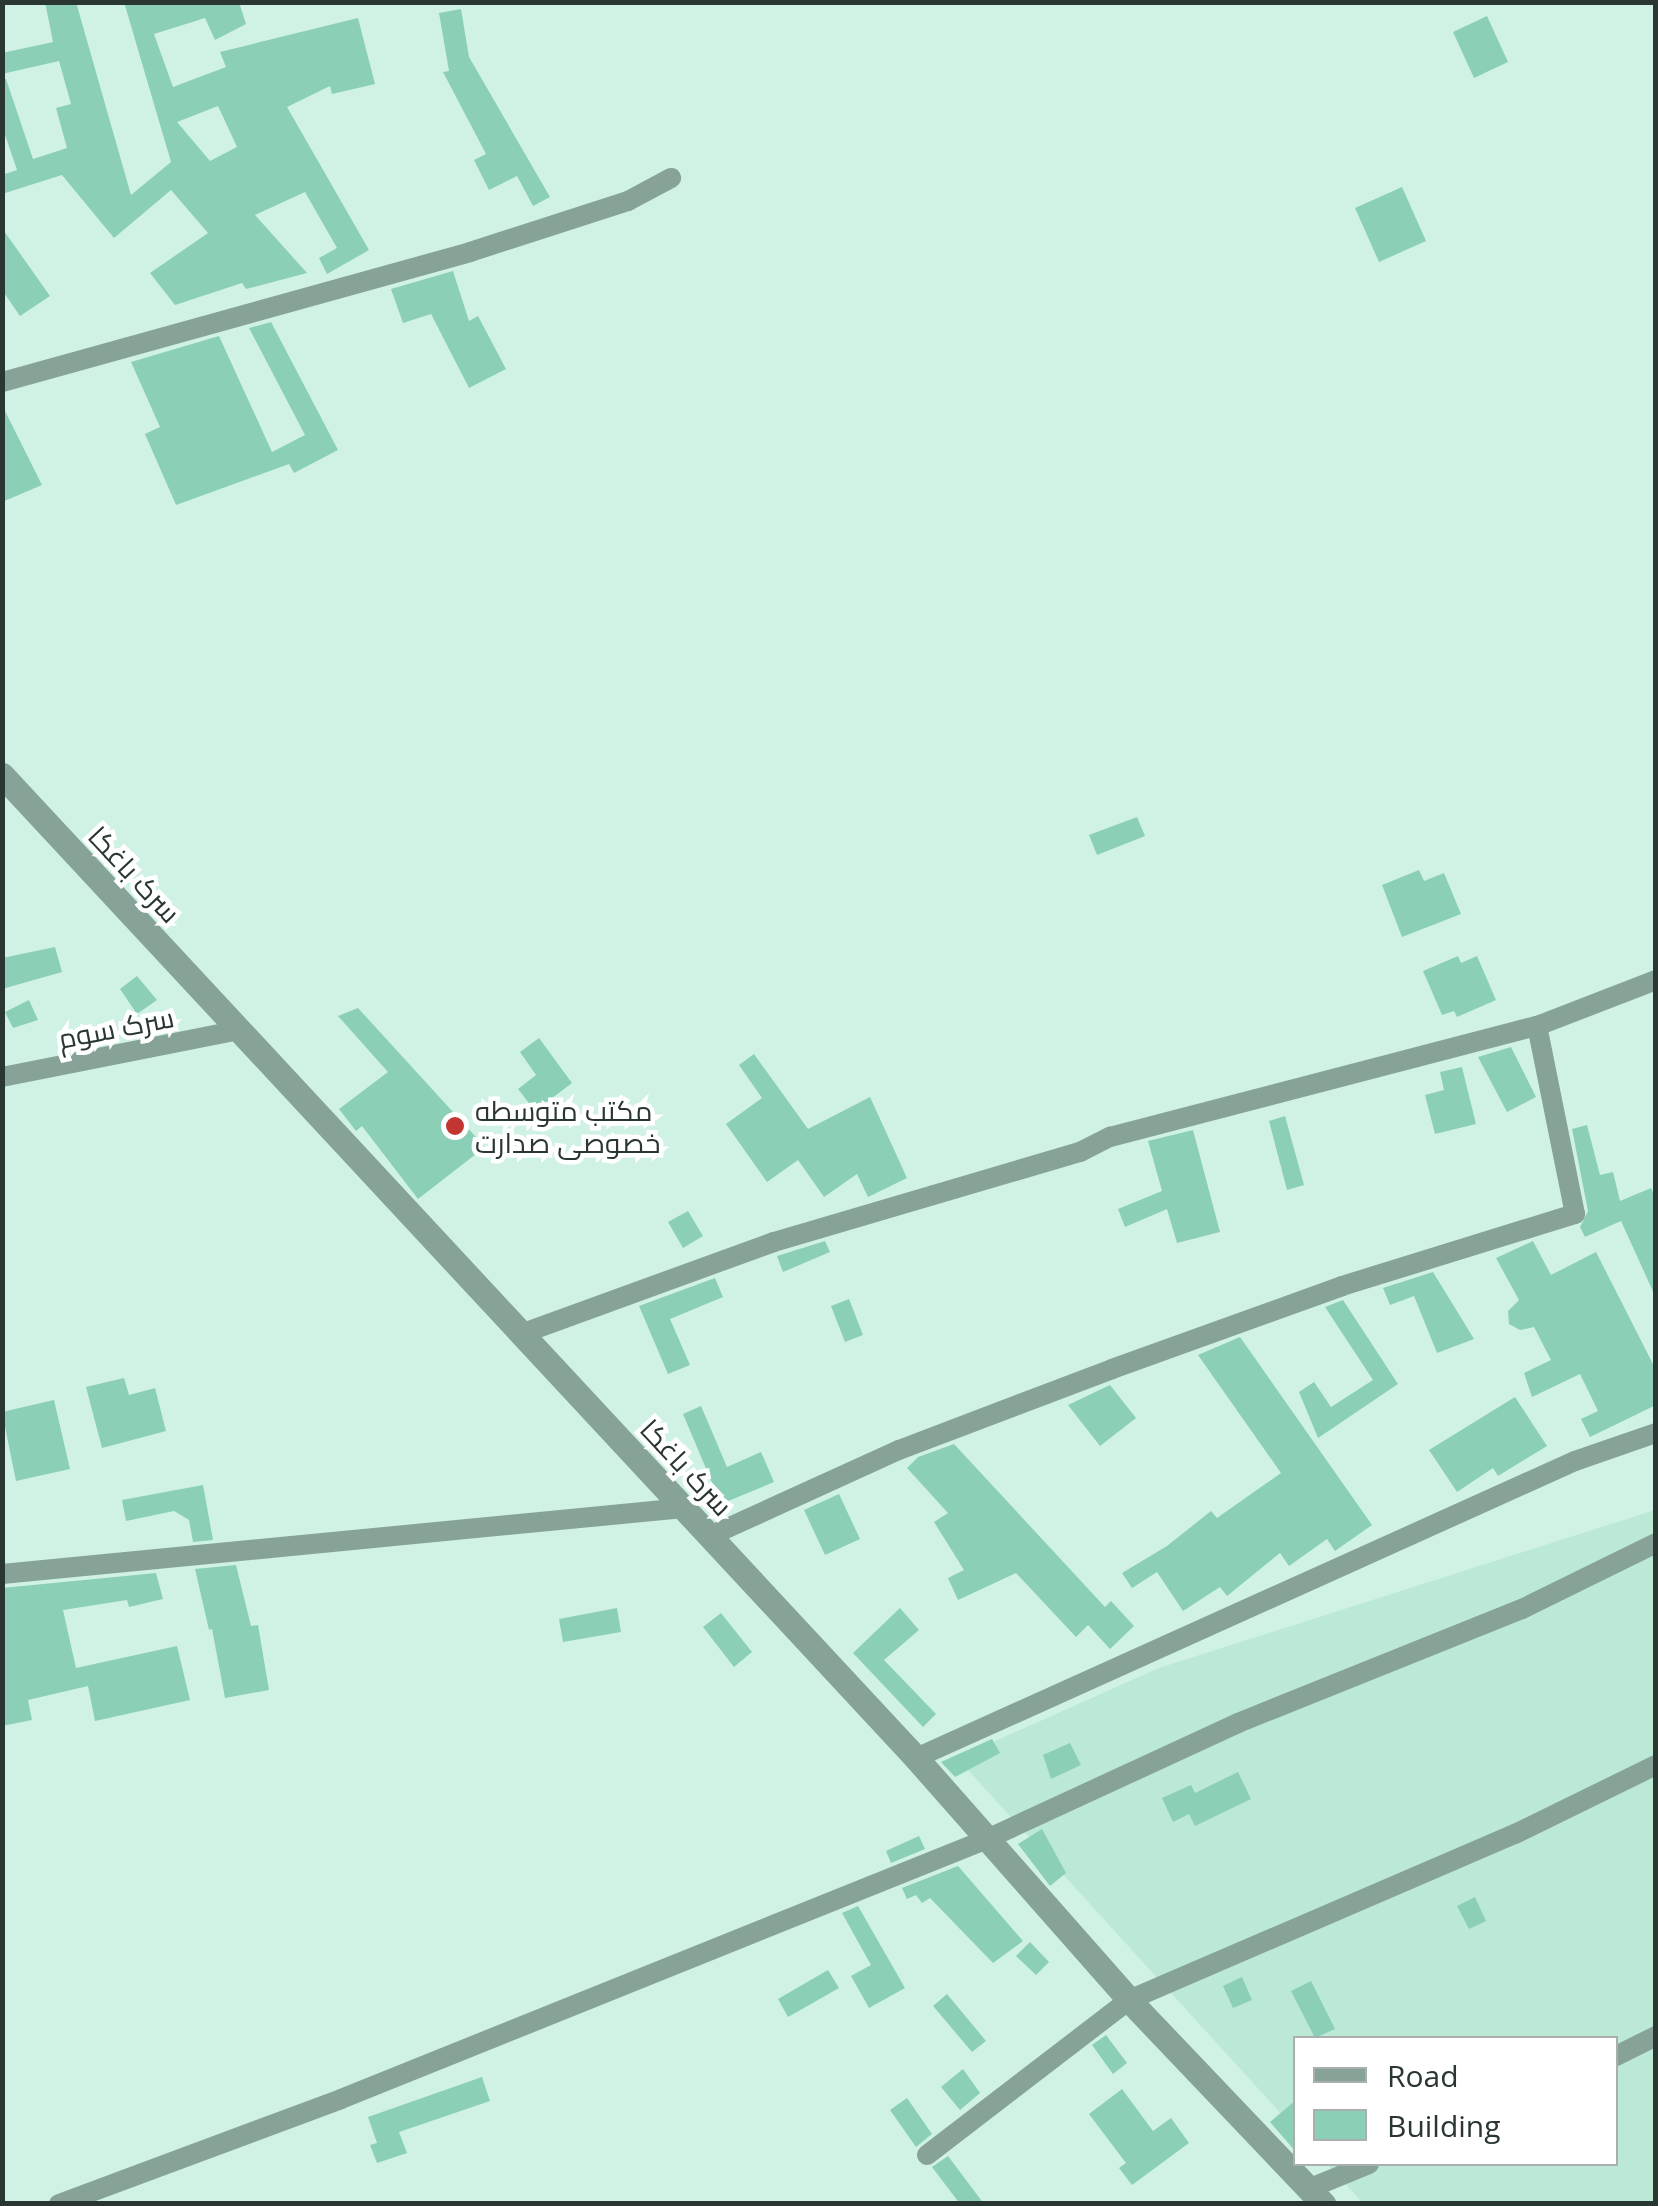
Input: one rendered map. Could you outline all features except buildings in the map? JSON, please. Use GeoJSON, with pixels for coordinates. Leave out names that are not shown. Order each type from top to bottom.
{"type":"FeatureCollection","features":[{"type":"Feature","properties":{"kind":"street"},"geometry":{"type":"LineString","coordinates":[[2,382],[470,252],[628,201],[671,178]]}},
{"type":"Feature","properties":{"kind":"street","name":"سرک باغکا"},"geometry":{"type":"LineString","coordinates":[[2,776],[916,1758],[1129,2000],[1316,2196]]}},
{"type":"Feature","properties":{"kind":"street"},"geometry":{"type":"LineString","coordinates":[[522,1334],[774,1242],[1080,1152],[1110,1136],[1537,1026],[1656,980]]}},
{"type":"Feature","properties":{"kind":"street"},"geometry":{"type":"LineString","coordinates":[[710,1536],[899,1450],[1112,1369],[1342,1286],[1574,1214],[1537,1026]]}},
{"type":"Feature","properties":{"kind":"street","name":"سرک سوم"},"geometry":{"type":"LineString","coordinates":[[2,1077],[240,1030]]}},
{"type":"Feature","properties":{"kind":"street"},"geometry":{"type":"LineString","coordinates":[[916,1758],[1575,1461],[1656,1433]]}},
{"type":"Feature","properties":{"kind":"street"},"geometry":{"type":"LineString","coordinates":[[2,1574],[684,1508]]}},
{"type":"Feature","properties":{"kind":"street"},"geometry":{"type":"LineString","coordinates":[[58,2204],[341,2099],[986,1839],[1238,1723],[1522,1609],[1656,1542]]}},
{"type":"Feature","properties":{"kind":"street"},"geometry":{"type":"LineString","coordinates":[[927,2156],[1129,2000],[1515,1834],[1656,1765]]}},
{"type":"Feature","properties":{"kind":"street"},"geometry":{"type":"LineString","coordinates":[[1618,2055],[1656,2036]]}},
{"type":"Feature","properties":{"kind":"street"},"geometry":{"type":"LineString","coordinates":[[1316,2196],[1366,2166]]}},
{"type":"Feature","properties":{"kind":"shaded area"},"geometry":{"type":"Polygon","coordinates":[[[1655,1510],[1655,2203],[1363,2203],[1329,2166],[1618,2166],[1618,2036],[1293,2036],[1293,2127],[957,1758],[1159,1668],[1655,1510]]]}},
{"type":"Feature","properties":{"kind":"place","name":"مکتب متوسطه خصوصی صدارت"},"geometry":{"type":"Point","coordinates":[455,1126]}}]}
